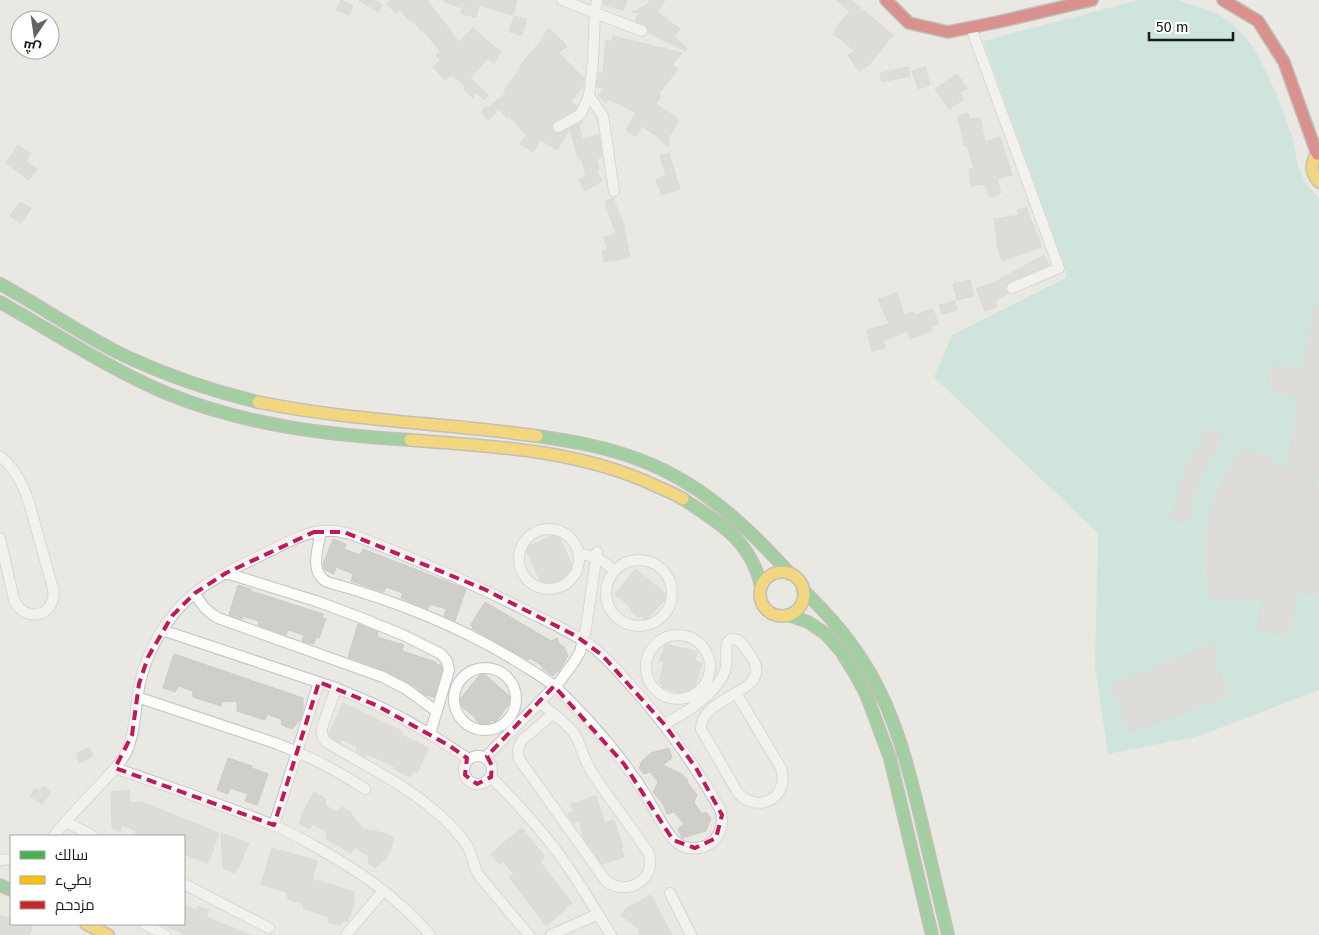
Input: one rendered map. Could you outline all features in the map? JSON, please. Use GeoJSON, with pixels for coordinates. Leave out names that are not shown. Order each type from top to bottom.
{"type":"FeatureCollection","features":[{"type":"Feature","properties":{"kind":"main road"},"geometry":{"type":"LineString","coordinates":[[886,0],[910,23],[948,32],[1092,0]]}},
{"type":"Feature","properties":{"kind":"main road"},"geometry":{"type":"LineString","coordinates":[[1223,0],[1258,21],[1284,62],[1318,153],[1313,159],[1312,171],[1314,177],[1319,182]]}},
{"type":"Feature","properties":{"kind":"main road"},"geometry":{"type":"LineString","coordinates":[[0,284],[124,354],[154,368],[214,390],[277,406],[309,411],[419,424],[511,432],[548,438],[604,449],[642,460],[678,477],[724,509],[796,578],[804,590],[831,616],[854,646],[872,676],[887,705],[908,766],[948,935]]}},
{"type":"Feature","properties":{"kind":"main road"},"geometry":{"type":"LineString","coordinates":[[0,302],[143,381],[183,398],[233,415],[268,423],[338,433],[510,447],[590,462],[632,474],[663,488],[705,512],[730,532],[741,543],[752,559],[760,577],[760,598],[766,610],[778,616],[796,616],[812,622],[837,646],[853,668],[864,690],[890,758],[932,935]]}},
{"type":"Feature","properties":{"kind":"main road"},"geometry":{"type":"LineString","coordinates":[[761,586],[770,575],[784,572],[790,574]]}},
{"type":"Feature","properties":{"kind":"main road"},"geometry":{"type":"LineString","coordinates":[[788,615],[795,612],[801,606],[804,590]]}},
{"type":"Feature","properties":{"kind":"main road"},"geometry":{"type":"LineString","coordinates":[[88,925],[108,935]]}},
{"type":"Feature","properties":{"kind":"street"},"geometry":{"type":"LineString","coordinates":[[562,0],[642,31]]}},
{"type":"Feature","properties":{"kind":"street"},"geometry":{"type":"LineString","coordinates":[[558,127],[580,115],[589,96],[597,0]]}},
{"type":"Feature","properties":{"kind":"street"},"geometry":{"type":"LineString","coordinates":[[971,28],[1059,268],[1012,288]]}},
{"type":"Feature","properties":{"kind":"street"},"geometry":{"type":"LineString","coordinates":[[589,96],[603,116],[614,191]]}},
{"type":"Feature","properties":{"kind":"street"},"geometry":{"type":"LineString","coordinates":[[0,456],[11,467],[23,484],[27,494],[53,588],[54,600],[48,610],[31,615],[25,613],[16,605],[0,538]]}},
{"type":"Feature","properties":{"kind":"street"},"geometry":{"type":"LineString","coordinates":[[546,528],[558,529],[568,535],[576,544],[579,554],[579,566],[574,576],[566,584],[555,588],[538,587],[528,581],[521,571],[518,560],[520,548],[526,538],[535,531],[546,528]]}},
{"type":"Feature","properties":{"kind":"street"},"geometry":{"type":"LineString","coordinates":[[55,835],[116,768],[125,754],[135,723],[137,697],[148,657],[162,630],[183,604],[205,585],[226,573],[301,536],[321,531],[351,534],[484,589],[568,632],[602,655],[664,724],[696,768],[720,809],[722,821],[719,833],[712,842],[701,848],[689,848],[673,840],[624,764],[591,724],[554,686],[503,653],[448,625],[392,602],[323,580],[319,576],[316,567],[321,531]]}},
{"type":"Feature","properties":{"kind":"street"},"geometry":{"type":"LineString","coordinates":[[579,554],[596,555],[614,571]]}},
{"type":"Feature","properties":{"kind":"street"},"geometry":{"type":"LineString","coordinates":[[485,758],[509,725],[539,702],[568,672],[574,662],[586,628],[596,555]]}},
{"type":"Feature","properties":{"kind":"street"},"geometry":{"type":"LineString","coordinates":[[636,560],[642,560],[659,567],[668,576],[672,589],[669,607],[662,617],[651,624],[638,626],[626,624],[616,617],[606,601],[606,588],[614,571],[624,564],[636,560]]}},
{"type":"Feature","properties":{"kind":"street"},"geometry":{"type":"LineString","coordinates":[[226,573],[307,598],[360,617],[441,654],[447,661],[449,670],[430,734]]}},
{"type":"Feature","properties":{"kind":"street"},"geometry":{"type":"LineString","coordinates":[[195,593],[202,605],[218,618],[383,677],[406,689],[436,711]]}},
{"type":"Feature","properties":{"kind":"street"},"geometry":{"type":"LineString","coordinates":[[651,624],[662,640]]}},
{"type":"Feature","properties":{"kind":"street"},"geometry":{"type":"LineString","coordinates":[[162,630],[336,688],[376,705],[430,734],[469,759]]}},
{"type":"Feature","properties":{"kind":"street"},"geometry":{"type":"LineString","coordinates":[[674,636],[686,636],[697,641],[705,650],[710,661],[710,673],[705,684],[697,693],[686,698],[674,699],[662,695],[653,687],[646,670],[648,658],[653,648],[662,640],[674,636]]}},
{"type":"Feature","properties":{"kind":"street"},"geometry":{"type":"LineString","coordinates":[[664,724],[692,708],[718,683],[726,664],[728,641],[738,640],[755,662],[757,667],[755,677],[736,693],[706,712],[701,728],[738,793],[748,801],[755,803],[768,801],[778,793],[783,781],[783,774],[736,693]]}},
{"type":"Feature","properties":{"kind":"street"},"geometry":{"type":"LineString","coordinates":[[479,669],[490,669],[501,673],[509,680],[514,691],[515,702],[509,725],[485,730],[473,728],[464,722],[455,707],[454,696],[457,685],[464,676],[479,669]]}},
{"type":"Feature","properties":{"kind":"street"},"geometry":{"type":"LineString","coordinates":[[274,825],[319,682]]}},
{"type":"Feature","properties":{"kind":"street"},"geometry":{"type":"LineString","coordinates":[[336,688],[322,728],[322,736],[326,742],[402,786],[418,797],[444,820],[467,845],[480,877],[529,935]]}},
{"type":"Feature","properties":{"kind":"street"},"geometry":{"type":"LineString","coordinates":[[137,697],[268,740],[332,769],[366,789]]}},
{"type":"Feature","properties":{"kind":"street"},"geometry":{"type":"LineString","coordinates":[[539,702],[568,726],[576,736],[586,762],[648,852],[651,859],[649,872],[634,885],[622,888],[611,885],[606,881],[519,759],[518,749],[522,740],[553,714]]}},
{"type":"Feature","properties":{"kind":"street"},"geometry":{"type":"LineString","coordinates":[[480,756],[485,758],[492,766],[493,772],[491,777],[482,784],[472,783],[465,774],[466,764],[469,759],[474,757],[480,756]]}},
{"type":"Feature","properties":{"kind":"street"},"geometry":{"type":"LineString","coordinates":[[116,768],[274,825],[330,855],[383,891],[412,916],[430,935]]}},
{"type":"Feature","properties":{"kind":"street"},"geometry":{"type":"LineString","coordinates":[[491,777],[549,841],[611,935]]}},
{"type":"Feature","properties":{"kind":"street"},"geometry":{"type":"LineString","coordinates":[[66,822],[91,835]]}},
{"type":"Feature","properties":{"kind":"street"},"geometry":{"type":"LineString","coordinates":[[185,885],[269,928]]}},
{"type":"Feature","properties":{"kind":"street"},"geometry":{"type":"LineString","coordinates":[[346,935],[383,891]]}},
{"type":"Feature","properties":{"kind":"street"},"geometry":{"type":"LineString","coordinates":[[670,894],[692,935]]}},
{"type":"Feature","properties":{"kind":"street"},"geometry":{"type":"LineString","coordinates":[[551,935],[598,914]]}},
{"type":"Feature","properties":{"kind":"street"},"geometry":{"type":"LineString","coordinates":[[146,925],[165,935]]}},
{"type":"Feature","properties":{"kind":"highlighted area"},"geometry":{"type":"Polygon","coordinates":[[[314,532],[344,532],[484,589],[576,636],[602,655],[664,724],[696,768],[722,815],[716,838],[695,848],[673,840],[624,764],[554,686],[487,756],[492,766],[491,777],[477,784],[465,775],[467,758],[450,746],[376,705],[319,682],[274,825],[115,768],[132,735],[139,684],[148,657],[172,616],[195,593],[226,573],[314,532]]]}},
{"type":"Feature","properties":{"kind":"green space"},"geometry":{"type":"Polygon","coordinates":[[[1139,0],[1176,0],[1199,7],[1216,13],[1245,36],[1255,50],[1276,93],[1293,139],[1298,166],[1305,183],[1319,198],[1319,690],[1199,736],[1108,754],[1095,667],[1098,533],[934,377],[952,335],[1066,278],[1066,270],[983,41],[1139,0]]]}},
{"type":"Feature","properties":{"kind":"building"},"geometry":{"type":"Polygon","coordinates":[[[341,0],[353,6],[349,15],[336,10],[341,0]]]}},
{"type":"Feature","properties":{"kind":"building"},"geometry":{"type":"Polygon","coordinates":[[[359,0],[375,0],[382,5],[378,12],[359,0]]]}},
{"type":"Feature","properties":{"kind":"building"},"geometry":{"type":"Polygon","coordinates":[[[391,0],[427,0],[459,42],[473,28],[501,51],[494,63],[487,59],[470,78],[488,95],[485,100],[476,93],[473,98],[463,89],[466,86],[451,75],[445,80],[433,67],[441,59],[436,56],[440,51],[412,20],[410,21],[399,9],[396,13],[387,5],[391,0]]]}},
{"type":"Feature","properties":{"kind":"building"},"geometry":{"type":"Polygon","coordinates":[[[444,0],[517,0],[513,15],[479,5],[476,17],[461,14],[462,8],[444,2],[444,0]]]}},
{"type":"Feature","properties":{"kind":"building"},"geometry":{"type":"Polygon","coordinates":[[[604,0],[627,0],[624,10],[603,5],[604,0]]]}},
{"type":"Feature","properties":{"kind":"building"},"geometry":{"type":"Polygon","coordinates":[[[650,0],[665,0],[657,12],[680,29],[674,37],[687,48],[685,51],[649,33],[647,26],[635,21],[639,13],[632,12],[647,5],[650,0]]]}},
{"type":"Feature","properties":{"kind":"building"},"geometry":{"type":"Polygon","coordinates":[[[836,0],[851,0],[893,35],[869,65],[859,71],[848,55],[855,51],[833,34],[837,26],[850,11],[836,0]]]}},
{"type":"Feature","properties":{"kind":"building"},"geometry":{"type":"Polygon","coordinates":[[[514,16],[527,19],[522,35],[509,32],[514,16]]]}},
{"type":"Feature","properties":{"kind":"building"},"geometry":{"type":"Polygon","coordinates":[[[549,28],[567,46],[559,53],[584,78],[583,86],[571,102],[577,106],[575,110],[552,124],[552,131],[557,134],[570,128],[557,150],[540,140],[533,152],[520,144],[526,135],[509,116],[507,118],[499,109],[488,120],[482,113],[486,106],[488,108],[506,93],[504,92],[520,65],[542,40],[549,28]]]}},
{"type":"Feature","properties":{"kind":"building"},"geometry":{"type":"Polygon","coordinates":[[[613,36],[682,53],[672,65],[678,69],[658,94],[661,96],[656,104],[679,119],[669,137],[668,146],[642,126],[636,136],[626,130],[636,113],[619,103],[608,99],[606,102],[598,96],[605,88],[597,87],[599,72],[603,74],[606,40],[612,42],[613,36]]]}},
{"type":"Feature","properties":{"kind":"building"},"geometry":{"type":"Polygon","coordinates":[[[908,67],[910,76],[882,82],[880,73],[908,67]]]}},
{"type":"Feature","properties":{"kind":"building"},"geometry":{"type":"Polygon","coordinates":[[[925,67],[930,85],[918,89],[912,71],[925,67]]]}},
{"type":"Feature","properties":{"kind":"building"},"geometry":{"type":"Polygon","coordinates":[[[957,74],[967,88],[960,93],[964,99],[949,109],[935,89],[957,74]]]}},
{"type":"Feature","properties":{"kind":"building"},"geometry":{"type":"Polygon","coordinates":[[[968,113],[970,119],[980,118],[985,142],[1000,137],[1012,175],[997,179],[1001,193],[990,197],[985,184],[971,186],[969,169],[974,168],[967,145],[964,146],[958,116],[968,113]]]}},
{"type":"Feature","properties":{"kind":"building"},"geometry":{"type":"Polygon","coordinates":[[[583,121],[579,126],[582,139],[599,135],[602,157],[597,159],[599,169],[596,170],[602,181],[585,191],[579,180],[586,176],[581,158],[578,159],[570,128],[583,121]]]}},
{"type":"Feature","properties":{"kind":"building"},"geometry":{"type":"Polygon","coordinates":[[[18,145],[31,154],[26,161],[37,169],[29,180],[6,163],[18,145]]]}},
{"type":"Feature","properties":{"kind":"building"},"geometry":{"type":"Polygon","coordinates":[[[669,153],[680,189],[662,195],[656,180],[666,176],[660,155],[669,153]]]}},
{"type":"Feature","properties":{"kind":"building"},"geometry":{"type":"Polygon","coordinates":[[[613,198],[625,228],[630,257],[604,262],[602,251],[607,250],[604,237],[616,234],[605,202],[613,198]]]}},
{"type":"Feature","properties":{"kind":"building"},"geometry":{"type":"Polygon","coordinates":[[[19,203],[31,208],[21,223],[10,216],[19,203]]]}},
{"type":"Feature","properties":{"kind":"building"},"geometry":{"type":"Polygon","coordinates":[[[1026,207],[1042,247],[1002,261],[997,246],[994,219],[1019,215],[1017,210],[1026,207]]]}},
{"type":"Feature","properties":{"kind":"building"},"geometry":{"type":"Polygon","coordinates":[[[1044,255],[1049,265],[1009,282],[1005,288],[1008,293],[995,301],[997,307],[985,311],[976,289],[995,282],[1044,255]]]}},
{"type":"Feature","properties":{"kind":"building"},"geometry":{"type":"Polygon","coordinates":[[[970,280],[974,296],[957,300],[953,284],[970,280]]]}},
{"type":"Feature","properties":{"kind":"building"},"geometry":{"type":"Polygon","coordinates":[[[897,293],[904,315],[914,312],[915,315],[933,309],[938,324],[931,326],[933,330],[910,339],[907,331],[883,341],[885,348],[872,351],[867,330],[889,324],[878,299],[897,293]]]}},
{"type":"Feature","properties":{"kind":"building"},"geometry":{"type":"Polygon","coordinates":[[[954,301],[957,310],[942,314],[939,305],[954,301]]]}},
{"type":"Feature","properties":{"kind":"building"},"geometry":{"type":"Polygon","coordinates":[[[1315,307],[1319,307],[1319,465],[1315,489],[1319,490],[1319,596],[1297,592],[1289,636],[1257,630],[1263,600],[1213,599],[1207,583],[1205,542],[1212,506],[1230,465],[1240,450],[1262,454],[1286,471],[1299,397],[1276,393],[1276,390],[1270,389],[1268,384],[1270,368],[1281,368],[1281,365],[1302,369],[1315,307]]]}},
{"type":"Feature","properties":{"kind":"building"},"geometry":{"type":"Polygon","coordinates":[[[1209,426],[1223,435],[1201,477],[1188,523],[1171,519],[1186,468],[1194,450],[1209,426]]]}},
{"type":"Feature","properties":{"kind":"building"},"geometry":{"type":"Polygon","coordinates":[[[557,533],[575,571],[570,573],[571,576],[561,581],[543,586],[525,548],[557,533]]]}},
{"type":"Feature","properties":{"kind":"building"},"geometry":{"type":"Polygon","coordinates":[[[333,539],[346,544],[344,549],[360,555],[363,549],[466,589],[455,621],[444,616],[446,609],[430,604],[428,609],[401,598],[403,593],[386,587],[384,592],[351,581],[353,574],[336,567],[334,574],[325,570],[323,564],[333,539]]]}},
{"type":"Feature","properties":{"kind":"building"},"geometry":{"type":"Polygon","coordinates":[[[636,569],[668,596],[646,620],[641,616],[639,618],[615,594],[636,569]]]}},
{"type":"Feature","properties":{"kind":"building"},"geometry":{"type":"Polygon","coordinates":[[[238,585],[323,614],[322,618],[326,619],[319,638],[316,637],[314,644],[302,641],[304,635],[288,630],[286,635],[258,625],[259,621],[242,616],[242,619],[229,615],[238,585]]]}},
{"type":"Feature","properties":{"kind":"building"},"geometry":{"type":"Polygon","coordinates":[[[485,602],[551,641],[557,638],[568,656],[559,671],[553,676],[530,658],[528,660],[473,629],[471,624],[485,602]]]}},
{"type":"Feature","properties":{"kind":"building"},"geometry":{"type":"Polygon","coordinates":[[[358,624],[378,632],[377,637],[404,645],[402,651],[441,665],[442,670],[434,697],[425,695],[414,686],[386,671],[348,657],[358,624]]]}},
{"type":"Feature","properties":{"kind":"building"},"geometry":{"type":"Polygon","coordinates":[[[1213,642],[1217,656],[1213,658],[1229,696],[1130,732],[1110,686],[1213,642]]]}},
{"type":"Feature","properties":{"kind":"building"},"geometry":{"type":"Polygon","coordinates":[[[665,644],[697,652],[695,661],[702,663],[693,694],[685,692],[685,694],[662,688],[663,684],[659,683],[664,662],[660,661],[665,644]]]}},
{"type":"Feature","properties":{"kind":"building"},"geometry":{"type":"Polygon","coordinates":[[[174,654],[303,698],[300,720],[292,729],[282,725],[281,719],[267,714],[265,720],[237,711],[237,701],[222,702],[221,706],[193,697],[193,691],[178,686],[175,692],[163,688],[174,654]]]}},
{"type":"Feature","properties":{"kind":"building"},"geometry":{"type":"Polygon","coordinates":[[[482,672],[513,699],[495,723],[492,720],[485,728],[457,703],[482,672]]]}},
{"type":"Feature","properties":{"kind":"building"},"geometry":{"type":"Polygon","coordinates":[[[343,703],[402,731],[401,735],[429,748],[417,773],[413,771],[410,777],[394,769],[395,767],[367,754],[366,757],[356,751],[358,747],[342,740],[340,743],[331,737],[329,734],[343,703]]]}},
{"type":"Feature","properties":{"kind":"building"},"geometry":{"type":"Polygon","coordinates":[[[89,747],[93,756],[80,763],[76,754],[89,747]]]}},
{"type":"Feature","properties":{"kind":"building"},"geometry":{"type":"Polygon","coordinates":[[[669,748],[672,758],[663,765],[683,775],[697,795],[694,803],[702,814],[706,812],[711,818],[706,831],[682,838],[678,829],[684,824],[674,812],[667,814],[663,804],[653,792],[658,782],[650,772],[644,774],[639,768],[642,761],[651,753],[669,748]]]}},
{"type":"Feature","properties":{"kind":"building"},"geometry":{"type":"Polygon","coordinates":[[[228,758],[268,774],[257,805],[245,801],[248,794],[230,788],[228,794],[217,790],[228,758]]]}},
{"type":"Feature","properties":{"kind":"building"},"geometry":{"type":"Polygon","coordinates":[[[43,786],[51,792],[42,804],[30,796],[35,789],[39,791],[43,786]]]}},
{"type":"Feature","properties":{"kind":"building"},"geometry":{"type":"Polygon","coordinates":[[[129,790],[130,803],[141,802],[219,833],[208,863],[185,854],[185,835],[136,835],[135,830],[122,825],[120,831],[112,828],[111,792],[129,790]]]}},
{"type":"Feature","properties":{"kind":"building"},"geometry":{"type":"Polygon","coordinates":[[[314,792],[326,799],[325,805],[337,812],[342,807],[352,813],[352,816],[364,829],[384,833],[393,838],[391,849],[386,858],[375,868],[368,863],[369,856],[354,847],[351,853],[326,839],[327,832],[313,824],[310,829],[300,824],[302,814],[314,792]]]}},
{"type":"Feature","properties":{"kind":"building"},"geometry":{"type":"Polygon","coordinates":[[[596,796],[605,823],[614,820],[623,847],[621,847],[624,857],[602,864],[593,852],[592,846],[590,847],[584,839],[579,821],[573,823],[567,814],[574,812],[571,804],[596,796]]]}},
{"type":"Feature","properties":{"kind":"building"},"geometry":{"type":"Polygon","coordinates":[[[522,828],[545,857],[540,862],[572,903],[546,926],[509,877],[514,874],[503,861],[499,864],[491,854],[522,828]]]}},
{"type":"Feature","properties":{"kind":"building"},"geometry":{"type":"Polygon","coordinates":[[[221,833],[249,843],[235,873],[223,868],[221,833]]]}},
{"type":"Feature","properties":{"kind":"building"},"geometry":{"type":"Polygon","coordinates":[[[272,848],[317,861],[312,879],[354,892],[354,903],[348,921],[341,922],[340,926],[328,922],[329,917],[303,908],[304,904],[288,899],[287,892],[261,884],[272,848]]]}},
{"type":"Feature","properties":{"kind":"building"},"geometry":{"type":"Polygon","coordinates":[[[651,895],[672,935],[639,935],[639,929],[621,915],[627,908],[651,895]]]}},
{"type":"Feature","properties":{"kind":"building"},"geometry":{"type":"Polygon","coordinates":[[[185,905],[196,910],[198,906],[209,910],[206,917],[251,935],[182,935],[183,933],[163,925],[185,925],[185,905]]]}},
{"type":"Feature","properties":{"kind":"building"},"geometry":{"type":"Polygon","coordinates":[[[0,915],[10,919],[10,925],[27,925],[32,927],[29,935],[0,935],[0,915]]]}},
{"type":"Feature","properties":{"kind":"traffic: fast"},"geometry":{"type":"LineString","coordinates":[[0,284],[125,356],[190,382],[258,402]]}},
{"type":"Feature","properties":{"kind":"traffic: fast"},"geometry":{"type":"LineString","coordinates":[[0,302],[123,373],[195,404],[255,421],[286,427],[410,440]]}},
{"type":"Feature","properties":{"kind":"traffic: fast"},"geometry":{"type":"LineString","coordinates":[[537,436],[615,451],[662,469],[683,480],[703,493],[740,523],[790,574]]}},
{"type":"Feature","properties":{"kind":"traffic: fast"},"geometry":{"type":"LineString","coordinates":[[683,499],[721,525],[742,545],[750,557],[761,586]]}},
{"type":"Feature","properties":{"kind":"traffic: fast"},"geometry":{"type":"LineString","coordinates":[[803,590],[831,619],[856,650],[870,673],[887,708],[901,744],[912,782],[948,935]]}},
{"type":"Feature","properties":{"kind":"traffic: fast"},"geometry":{"type":"LineString","coordinates":[[788,615],[808,622],[826,634],[841,651],[866,694],[890,758],[932,935]]}},
{"type":"Feature","properties":{"kind":"traffic: fast"},"geometry":{"type":"LineString","coordinates":[[0,885],[10,890]]}},
{"type":"Feature","properties":{"kind":"traffic: slow"},"geometry":{"type":"LineString","coordinates":[[1319,152],[1312,167],[1319,182]]}},
{"type":"Feature","properties":{"kind":"traffic: slow"},"geometry":{"type":"LineString","coordinates":[[258,402],[327,414],[537,436]]}},
{"type":"Feature","properties":{"kind":"traffic: slow"},"geometry":{"type":"LineString","coordinates":[[410,440],[504,448],[567,457],[627,474],[683,499]]}},
{"type":"Feature","properties":{"kind":"traffic: slow"},"geometry":{"type":"LineString","coordinates":[[782,572],[794,576],[800,582],[804,594],[800,606],[794,612],[782,616],[770,612],[764,606],[760,594],[764,582],[770,576],[782,572]]}},
{"type":"Feature","properties":{"kind":"traffic: slow"},"geometry":{"type":"LineString","coordinates":[[88,925],[108,935]]}},
{"type":"Feature","properties":{"kind":"traffic: jam"},"geometry":{"type":"LineString","coordinates":[[886,0],[909,23],[948,32],[1092,0]]}},
{"type":"Feature","properties":{"kind":"traffic: jam"},"geometry":{"type":"LineString","coordinates":[[1223,0],[1258,21],[1284,62],[1317,154]]}}]}
